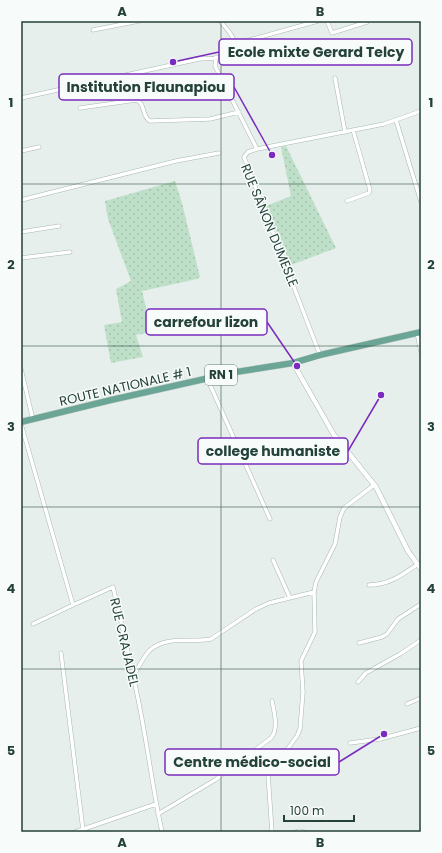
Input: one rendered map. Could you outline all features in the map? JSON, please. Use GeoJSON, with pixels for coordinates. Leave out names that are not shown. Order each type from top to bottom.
{"type":"FeatureCollection","features":[{"type":"Feature","properties":{"kind":"main road","name":"ROUTE NATIONALE # 1"},"geometry":{"type":"LineString","coordinates":[[21,423],[110,400],[236,372],[293,363],[320,355],[419,333]]}},
{"type":"Feature","properties":{"kind":"street"},"geometry":{"type":"LineString","coordinates":[[93,30],[139,21]]}},
{"type":"Feature","properties":{"kind":"street"},"geometry":{"type":"LineString","coordinates":[[21,98],[199,58],[225,58],[236,56],[238,52],[231,34],[220,21]]}},
{"type":"Feature","properties":{"kind":"street"},"geometry":{"type":"LineString","coordinates":[[235,44],[318,21]]}},
{"type":"Feature","properties":{"kind":"street"},"geometry":{"type":"LineString","coordinates":[[327,21],[332,33],[367,22]]}},
{"type":"Feature","properties":{"kind":"street"},"geometry":{"type":"LineString","coordinates":[[216,57],[215,66],[257,149]]}},
{"type":"Feature","properties":{"kind":"street"},"geometry":{"type":"LineString","coordinates":[[335,78],[345,132]]}},
{"type":"Feature","properties":{"kind":"street"},"geometry":{"type":"LineString","coordinates":[[80,108],[136,100],[142,104],[145,117],[150,121],[220,118],[239,112]]}},
{"type":"Feature","properties":{"kind":"street","name":"RUE SÂNON DUMESLE"},"geometry":{"type":"LineString","coordinates":[[320,355],[285,260],[244,161],[245,153],[257,149],[384,124],[421,111]]}},
{"type":"Feature","properties":{"kind":"street"},"geometry":{"type":"LineString","coordinates":[[396,120],[421,202]]}},
{"type":"Feature","properties":{"kind":"street"},"geometry":{"type":"LineString","coordinates":[[347,201],[369,192],[370,190],[353,130]]}},
{"type":"Feature","properties":{"kind":"street"},"geometry":{"type":"LineString","coordinates":[[21,151],[39,147]]}},
{"type":"Feature","properties":{"kind":"street"},"geometry":{"type":"LineString","coordinates":[[21,200],[176,161],[219,153]]}},
{"type":"Feature","properties":{"kind":"street"},"geometry":{"type":"LineString","coordinates":[[21,232],[59,226]]}},
{"type":"Feature","properties":{"kind":"street"},"geometry":{"type":"LineString","coordinates":[[21,253],[21,259],[70,252]]}},
{"type":"Feature","properties":{"kind":"street"},"geometry":{"type":"LineString","coordinates":[[419,333],[421,352]]}},
{"type":"Feature","properties":{"kind":"street"},"geometry":{"type":"LineString","coordinates":[[293,363],[334,435],[374,485],[385,503],[408,551],[421,569]]}},
{"type":"Feature","properties":{"kind":"street"},"geometry":{"type":"LineString","coordinates":[[21,369],[33,420]]}},
{"type":"Feature","properties":{"kind":"street"},"geometry":{"type":"LineString","coordinates":[[208,378],[270,519]]}},
{"type":"Feature","properties":{"kind":"street"},"geometry":{"type":"LineString","coordinates":[[21,423],[73,605],[33,624]]}},
{"type":"Feature","properties":{"kind":"street"},"geometry":{"type":"LineString","coordinates":[[272,832],[268,774],[290,746],[300,729],[302,692],[301,661],[315,632],[314,592],[316,582],[335,544],[340,517],[344,508],[374,485]]}},
{"type":"Feature","properties":{"kind":"street"},"geometry":{"type":"LineString","coordinates":[[273,560],[290,598]]}},
{"type":"Feature","properties":{"kind":"street"},"geometry":{"type":"LineString","coordinates":[[369,585],[378,585],[390,582],[402,576],[418,564]]}},
{"type":"Feature","properties":{"kind":"street","name":"RUE CRAJADEL"},"geometry":{"type":"LineString","coordinates":[[73,605],[112,587],[147,745],[162,832]]}},
{"type":"Feature","properties":{"kind":"street"},"geometry":{"type":"LineString","coordinates":[[133,677],[144,657],[150,650],[159,644],[169,641],[204,641],[218,636],[256,609],[269,603],[314,592]]}},
{"type":"Feature","properties":{"kind":"street"},"geometry":{"type":"LineString","coordinates":[[359,643],[382,637],[387,634],[398,619],[421,604]]}},
{"type":"Feature","properties":{"kind":"street"},"geometry":{"type":"LineString","coordinates":[[358,682],[366,673],[400,654],[421,640]]}},
{"type":"Feature","properties":{"kind":"street"},"geometry":{"type":"LineString","coordinates":[[61,653],[83,830]]}},
{"type":"Feature","properties":{"kind":"street"},"geometry":{"type":"LineString","coordinates":[[407,704],[421,698]]}},
{"type":"Feature","properties":{"kind":"street"},"geometry":{"type":"LineString","coordinates":[[158,814],[215,780],[271,738],[274,734],[275,716],[272,701]]}},
{"type":"Feature","properties":{"kind":"street"},"geometry":{"type":"LineString","coordinates":[[350,743],[380,739],[421,728]]}},
{"type":"Feature","properties":{"kind":"street"},"geometry":{"type":"LineString","coordinates":[[75,832],[156,804]]}},
{"type":"Feature","properties":{"kind":"street"},"geometry":{"type":"LineString","coordinates":[[296,832],[304,832]]}},
{"type":"Feature","properties":{"kind":"green space"},"geometry":{"type":"Polygon","coordinates":[[[286,146],[336,248],[291,265],[266,206],[291,196],[281,147],[286,146]]]}},
{"type":"Feature","properties":{"kind":"green space"},"geometry":{"type":"Polygon","coordinates":[[[175,181],[182,203],[200,277],[197,279],[142,291],[152,332],[136,335],[143,357],[111,363],[104,325],[122,322],[116,289],[131,281],[108,219],[105,201],[175,181]]]}},
{"type":"Feature","properties":{"kind":"place","name":"Ecole mixte Gerard Telcy"},"geometry":{"type":"Point","coordinates":[173,62]}},
{"type":"Feature","properties":{"kind":"place","name":"Institution Flaunapiou"},"geometry":{"type":"Point","coordinates":[272,155]}},
{"type":"Feature","properties":{"kind":"place","name":"carrefour lizon"},"geometry":{"type":"Point","coordinates":[297,366]}},
{"type":"Feature","properties":{"kind":"place","name":"college humaniste"},"geometry":{"type":"Point","coordinates":[381,395]}},
{"type":"Feature","properties":{"kind":"place","name":"Centre médico-social"},"geometry":{"type":"Point","coordinates":[384,734]}}]}
